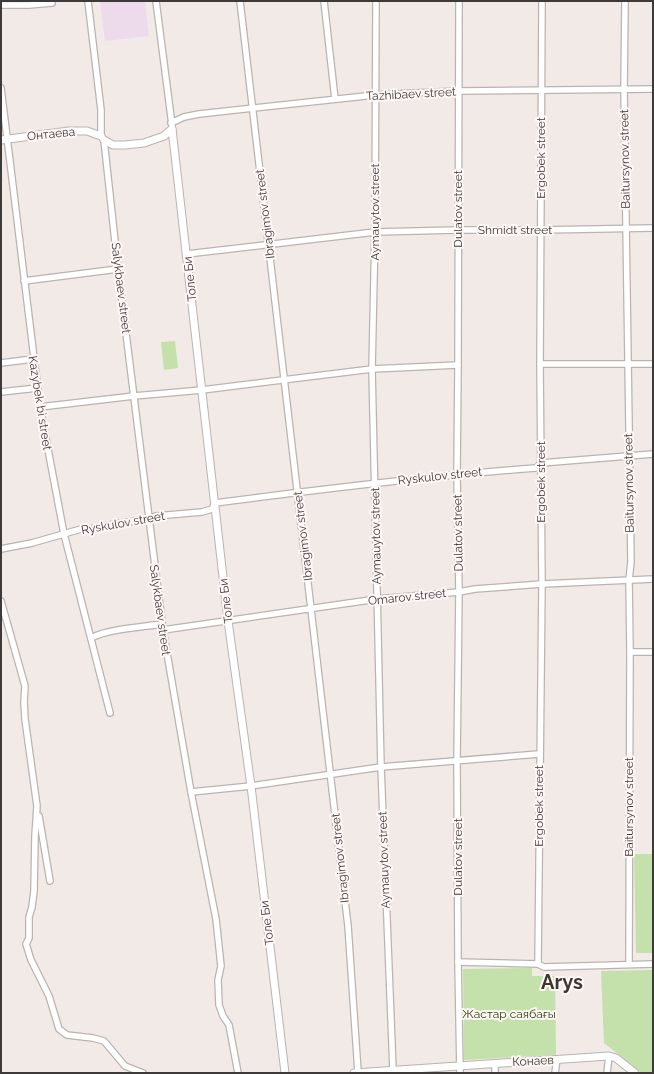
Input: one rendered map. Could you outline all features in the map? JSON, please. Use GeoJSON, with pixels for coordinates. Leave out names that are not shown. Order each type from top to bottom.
{"type":"FeatureCollection","features":[{"type":"Feature","properties":{"kind":"main road","name":"Онтаева"},"geometry":{"type":"LineString","coordinates":[[4,139],[69,131],[87,131],[113,145],[125,145],[144,143],[164,136],[172,126]]}},
{"type":"Feature","properties":{"kind":"main road","name":"Толе Би"},"geometry":{"type":"LineString","coordinates":[[172,126],[228,621],[251,786],[285,1073]]}},
{"type":"Feature","properties":{"kind":"main road","name":"Конаев"},"geometry":{"type":"LineString","coordinates":[[356,1073],[460,1069],[495,1063],[609,1056]]}},
{"type":"Feature","properties":{"kind":"main road"},"geometry":{"type":"LineString","coordinates":[[609,1056],[616,1058],[635,1073]]}},
{"type":"Feature","properties":{"kind":"street","name":"Salykbaev street"},"geometry":{"type":"LineString","coordinates":[[88,1],[101,110],[102,138],[162,627],[221,951],[221,966],[218,980],[219,1005],[229,1026],[238,1073]]}},
{"type":"Feature","properties":{"kind":"street"},"geometry":{"type":"LineString","coordinates":[[156,1],[172,126]]}},
{"type":"Feature","properties":{"kind":"street","name":"Ibragimov street"},"geometry":{"type":"LineString","coordinates":[[240,1],[348,926],[356,1073]]}},
{"type":"Feature","properties":{"kind":"street"},"geometry":{"type":"LineString","coordinates":[[324,1],[335,99]]}},
{"type":"Feature","properties":{"kind":"street","name":"Aymauytov street"},"geometry":{"type":"LineString","coordinates":[[376,1],[375,232],[372,369],[381,768],[398,1071]]}},
{"type":"Feature","properties":{"kind":"street","name":"Dulatov street"},"geometry":{"type":"LineString","coordinates":[[459,1],[457,474],[459,592],[457,761],[460,1069]]}},
{"type":"Feature","properties":{"kind":"street","name":"Ergobek street"},"geometry":{"type":"LineString","coordinates":[[538,964],[539,754],[542,584],[540,364],[542,1]]}},
{"type":"Feature","properties":{"kind":"street","name":"Baitursynov street"},"geometry":{"type":"LineString","coordinates":[[625,1],[624,89],[631,562],[629,580],[629,964]]}},
{"type":"Feature","properties":{"kind":"street"},"geometry":{"type":"LineString","coordinates":[[1,5],[29,5],[52,2]]}},
{"type":"Feature","properties":{"kind":"street","name":"Kazybek bi street"},"geometry":{"type":"LineString","coordinates":[[1,88],[4,139],[40,407],[64,534],[110,713]]}},
{"type":"Feature","properties":{"kind":"street","name":"Tazhibaev street"},"geometry":{"type":"LineString","coordinates":[[172,126],[184,116],[375,95],[458,91],[653,89]]}},
{"type":"Feature","properties":{"kind":"street","name":"Shmidt street"},"geometry":{"type":"LineString","coordinates":[[187,254],[375,232],[653,228]]}},
{"type":"Feature","properties":{"kind":"street"},"geometry":{"type":"LineString","coordinates":[[24,281],[118,269]]}},
{"type":"Feature","properties":{"kind":"street"},"geometry":{"type":"LineString","coordinates":[[1,363],[33,359]]}},
{"type":"Feature","properties":{"kind":"street"},"geometry":{"type":"LineString","coordinates":[[540,364],[653,364]]}},
{"type":"Feature","properties":{"kind":"street"},"geometry":{"type":"LineString","coordinates":[[40,407],[202,390],[372,369],[458,365]]}},
{"type":"Feature","properties":{"kind":"street"},"geometry":{"type":"LineString","coordinates":[[1,392],[37,388]]}},
{"type":"Feature","properties":{"kind":"street","name":"Ryskulov street"},"geometry":{"type":"LineString","coordinates":[[1,550],[81,529],[90,529],[148,519],[156,516],[202,512],[212,509],[215,503],[375,482],[536,468],[541,463],[653,454]]}},
{"type":"Feature","properties":{"kind":"street","name":"Omarov street"},"geometry":{"type":"LineString","coordinates":[[91,638],[96,635],[117,630],[228,621],[377,599],[542,584],[653,579]]}},
{"type":"Feature","properties":{"kind":"street"},"geometry":{"type":"LineString","coordinates":[[1,601],[25,686],[25,719],[37,806],[50,881]]}},
{"type":"Feature","properties":{"kind":"street"},"geometry":{"type":"LineString","coordinates":[[630,652],[653,652]]}},
{"type":"Feature","properties":{"kind":"street"},"geometry":{"type":"LineString","coordinates":[[191,792],[251,786],[381,768],[539,754]]}},
{"type":"Feature","properties":{"kind":"street"},"geometry":{"type":"LineString","coordinates":[[37,806],[34,891],[29,917],[29,938],[26,944],[49,996],[59,1029],[67,1035],[93,1038],[104,1041],[125,1066],[142,1073]]}},
{"type":"Feature","properties":{"kind":"street"},"geometry":{"type":"LineString","coordinates":[[458,962],[538,964],[544,967],[653,964]]}},
{"type":"Feature","properties":{"kind":"street"},"geometry":{"type":"LineString","coordinates":[[607,1073],[609,1056]]}},
{"type":"Feature","properties":{"kind":"street"},"geometry":{"type":"LineString","coordinates":[[555,1073],[556,1059]]}},
{"type":"Feature","properties":{"kind":"street"},"geometry":{"type":"LineString","coordinates":[[495,1063],[495,1073]]}},
{"type":"Feature","properties":{"kind":"shaded area"},"geometry":{"type":"Polygon","coordinates":[[[100,1],[145,1],[149,36],[105,41],[100,1]]]}},
{"type":"Feature","properties":{"kind":"green space"},"geometry":{"type":"Polygon","coordinates":[[[175,341],[178,368],[164,370],[161,342],[175,341]]]}},
{"type":"Feature","properties":{"kind":"green space"},"geometry":{"type":"Polygon","coordinates":[[[634,854],[653,854],[653,953],[636,953],[634,854]]]}},
{"type":"Feature","properties":{"kind":"green space","name":"Жастар саябағы"},"geometry":{"type":"Polygon","coordinates":[[[532,968],[532,976],[555,976],[556,1055],[464,1060],[463,969],[532,968]]]}},
{"type":"Feature","properties":{"kind":"green space"},"geometry":{"type":"Polygon","coordinates":[[[653,970],[653,1073],[642,1073],[604,1043],[601,971],[653,970]]]}},
{"type":"Feature","properties":{"kind":"district","name":"Arys"},"geometry":{"type":"Point","coordinates":[562,982]}}]}
